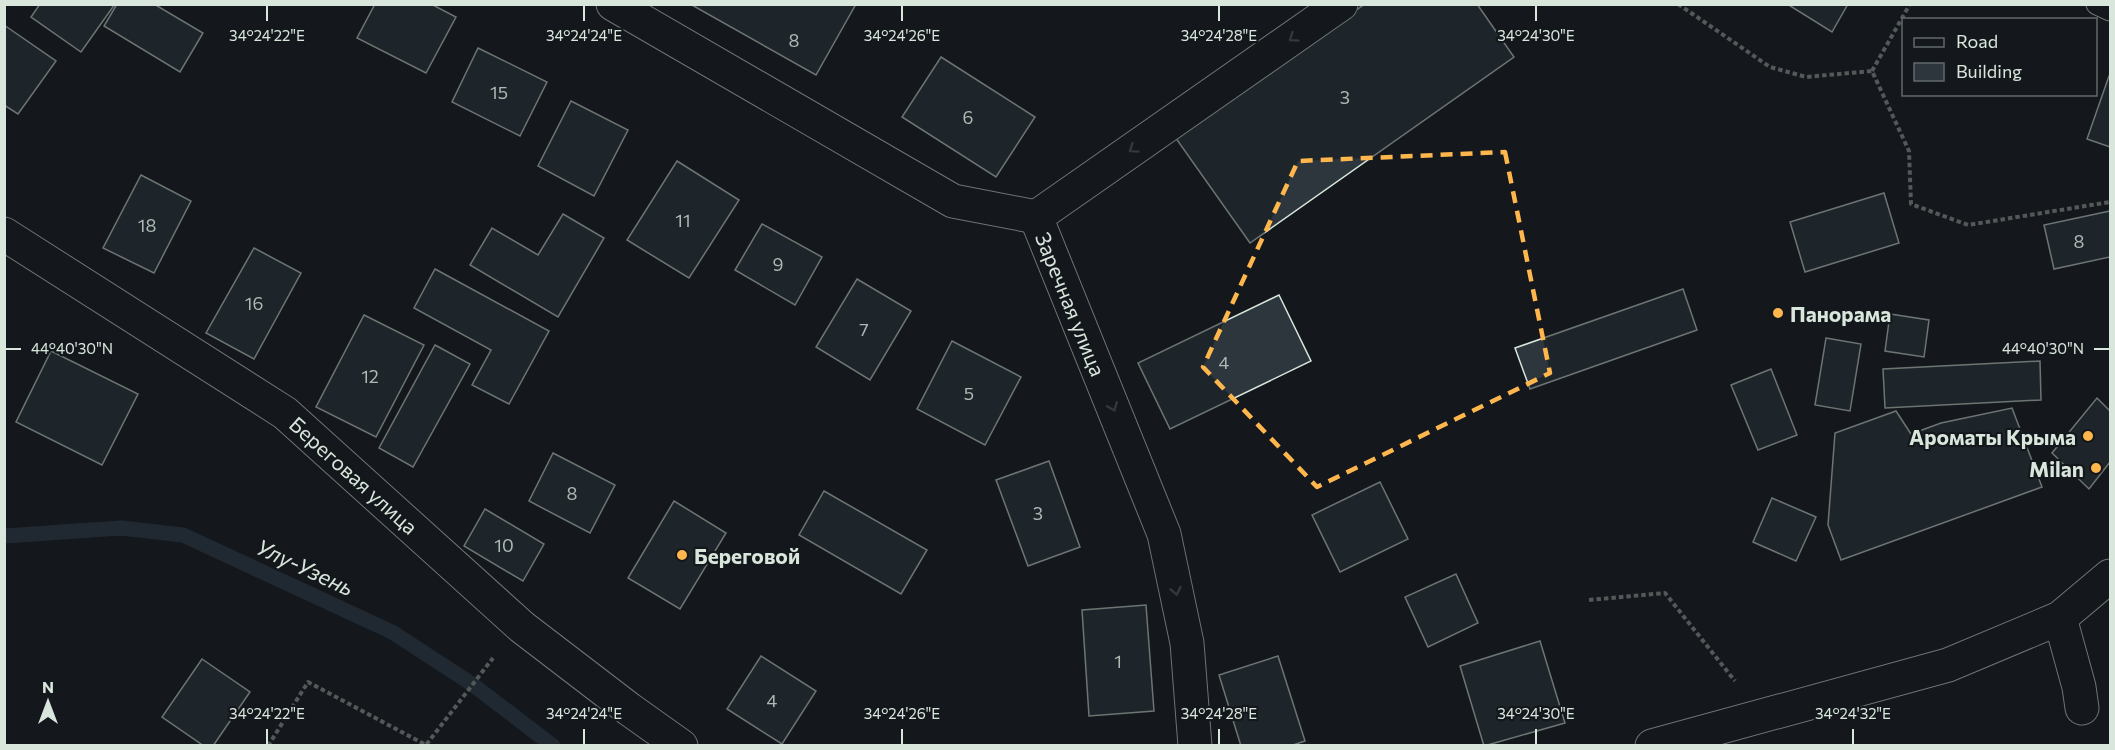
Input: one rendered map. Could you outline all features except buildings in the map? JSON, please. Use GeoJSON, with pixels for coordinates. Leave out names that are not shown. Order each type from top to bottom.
{"type":"FeatureCollection","features":[{"type":"Feature","properties":{"kind":"street","name":"Заречная улица"},"geometry":{"type":"LineString","coordinates":[[613,4],[953,201],[1036,217],[1164,534],[1187,643],[1195,746]]}},
{"type":"Feature","properties":{"kind":"street"},"geometry":{"type":"LineString","coordinates":[[1036,217],[1341,4]]}},
{"type":"Feature","properties":{"kind":"street","name":"Береговая улица"},"geometry":{"type":"LineString","coordinates":[[4,234],[285,413],[522,627],[628,709],[681,746]]}},
{"type":"Feature","properties":{"kind":"street"},"geometry":{"type":"LineString","coordinates":[[1652,746],[1948,665],[2060,618],[2110,576]]}},
{"type":"Feature","properties":{"kind":"street"},"geometry":{"type":"LineString","coordinates":[[2060,618],[2079,687],[2082,708]]}},
{"type":"Feature","properties":{"kind":"lane"},"geometry":{"type":"LineString","coordinates":[[2097,4],[2110,10]]}},
{"type":"Feature","properties":{"kind":"path"},"geometry":{"type":"LineString","coordinates":[[1678,4],[1770,67],[1806,77],[1872,71]]}},
{"type":"Feature","properties":{"kind":"path"},"geometry":{"type":"LineString","coordinates":[[1902,18],[1910,4]]}},
{"type":"Feature","properties":{"kind":"path"},"geometry":{"type":"LineString","coordinates":[[1872,71],[1902,18]]}},
{"type":"Feature","properties":{"kind":"path"},"geometry":{"type":"LineString","coordinates":[[1872,71],[1909,151],[1911,204],[1968,225],[2110,202]]}},
{"type":"Feature","properties":{"kind":"path"},"geometry":{"type":"LineString","coordinates":[[1589,600],[1665,593],[1742,689]]}},
{"type":"Feature","properties":{"kind":"path"},"geometry":{"type":"LineString","coordinates":[[268,746],[308,682],[426,745],[485,667]]}},
{"type":"Feature","properties":{"kind":"highlighted area"},"geometry":{"type":"Polygon","coordinates":[[[1505,152],[1550,373],[1317,487],[1203,367],[1298,161],[1505,152]]]}},
{"type":"Feature","properties":{"kind":"waterway","name":"Улу-Узень"},"geometry":{"type":"LineString","coordinates":[[4,536],[121,528],[183,535],[392,632],[472,684],[553,746]]}},
{"type":"Feature","properties":{"kind":"place","name":"Панорама"},"geometry":{"type":"Point","coordinates":[1778,313]}},
{"type":"Feature","properties":{"kind":"place","name":"Ароматы Крыма"},"geometry":{"type":"Point","coordinates":[2088,436]}},
{"type":"Feature","properties":{"kind":"place","name":"Milan"},"geometry":{"type":"Point","coordinates":[2096,468]}},
{"type":"Feature","properties":{"kind":"place","name":"Береговой"},"geometry":{"type":"Point","coordinates":[682,555]}}]}
